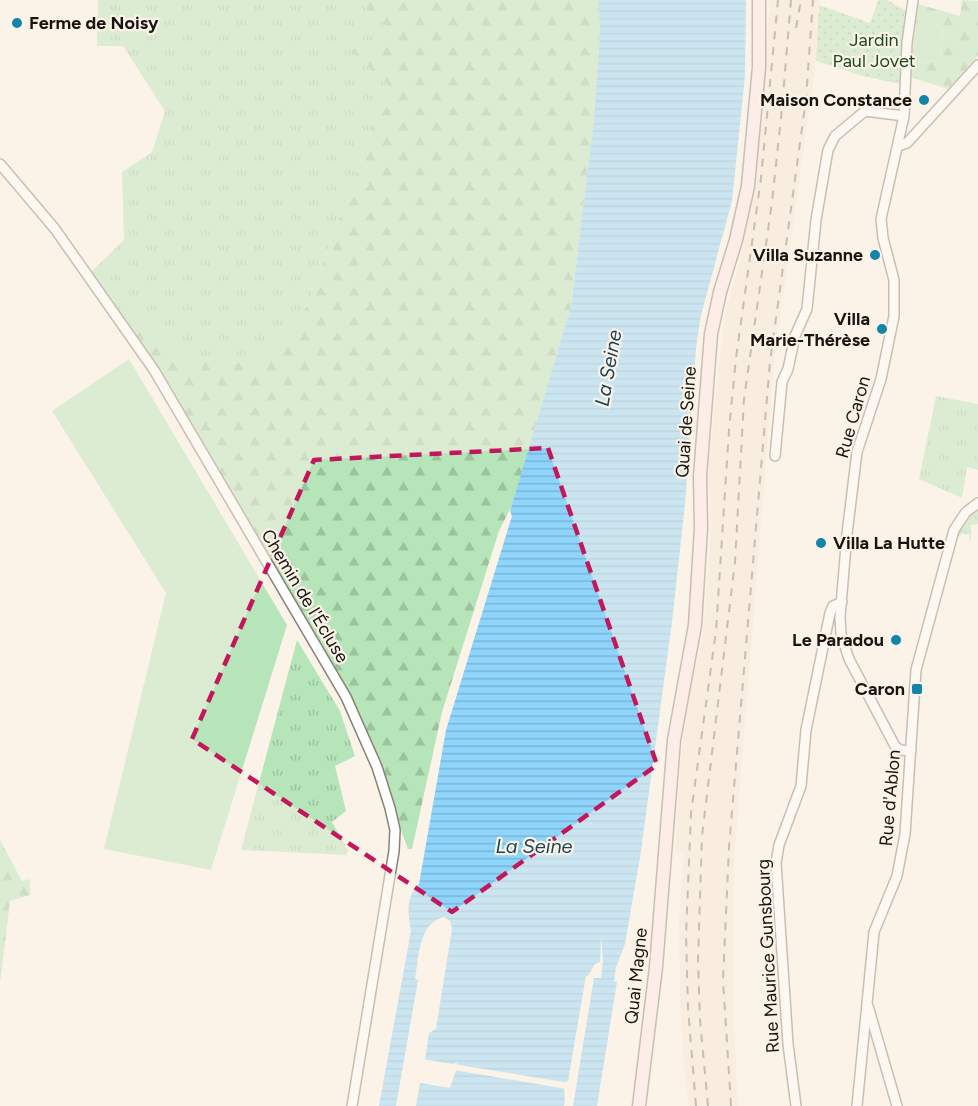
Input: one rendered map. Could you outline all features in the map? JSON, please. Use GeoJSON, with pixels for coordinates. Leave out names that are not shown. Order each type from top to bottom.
{"type":"FeatureCollection","features":[{"type":"Feature","properties":{"kind":"main road","name":"Quai de Seine"},"geometry":{"type":"LineString","coordinates":[[666,849],[674,740],[696,617],[701,528],[700,476],[711,334],[748,186],[759,67],[759,0]]}},
{"type":"Feature","properties":{"kind":"main road","name":"Quai Magne"},"geometry":{"type":"LineString","coordinates":[[639,1106],[656,967],[666,849]]}},
{"type":"Feature","properties":{"kind":"street","name":"Rue Caron"},"geometry":{"type":"LineString","coordinates":[[911,751],[900,750],[895,746],[849,659],[841,634],[840,617],[857,452],[881,379],[894,316],[894,280],[883,238],[881,219],[904,116],[907,44],[913,0]]}},
{"type":"Feature","properties":{"kind":"street"},"geometry":{"type":"LineString","coordinates":[[898,146],[907,143],[978,65]]}},
{"type":"Feature","properties":{"kind":"street"},"geometry":{"type":"LineString","coordinates":[[775,456],[782,382],[788,369],[795,336],[807,309],[816,220],[829,144],[841,130],[865,111],[904,116]]}},
{"type":"Feature","properties":{"kind":"street","name":"Chemin de l'Écluse"},"geometry":{"type":"LineString","coordinates":[[0,164],[55,229],[154,370],[346,697],[377,767],[390,808],[394,830],[394,851],[352,1106]]}},
{"type":"Feature","properties":{"kind":"street","name":"Rue d'Ablon"},"geometry":{"type":"LineString","coordinates":[[857,1106],[874,932],[897,876],[905,834],[916,670],[954,530],[966,512],[978,503]]}},
{"type":"Feature","properties":{"kind":"street","name":"Rue Maurice Gunsbourg"},"geometry":{"type":"LineString","coordinates":[[796,1106],[788,1033],[776,863],[779,845],[801,786],[806,730],[830,613],[833,606],[842,602]]}},
{"type":"Feature","properties":{"kind":"street"},"geometry":{"type":"LineString","coordinates":[[867,1004],[897,1106]]}},
{"type":"Feature","properties":{"kind":"highlighted area"},"geometry":{"type":"Polygon","coordinates":[[[548,448],[657,765],[452,912],[192,739],[314,460],[548,448]]]}},
{"type":"Feature","properties":{"kind":"shaded area"},"geometry":{"type":"Polygon","coordinates":[[[770,0],[819,0],[816,61],[774,361],[734,860],[733,1010],[738,1106],[689,1106],[680,1004],[679,917],[684,854],[675,853],[680,768],[689,693],[703,637],[711,523],[708,477],[725,314],[741,257],[757,164],[770,0]]]}},
{"type":"Feature","properties":{"kind":"green space"},"geometry":{"type":"Polygon","coordinates":[[[98,0],[357,0],[392,31],[383,41],[360,42],[388,84],[308,305],[278,342],[244,364],[185,355],[135,313],[124,317],[90,273],[124,240],[122,172],[152,152],[165,111],[123,46],[97,46],[98,0]]]}},
{"type":"Feature","properties":{"kind":"green space"},"geometry":{"type":"Polygon","coordinates":[[[357,0],[598,0],[600,31],[594,119],[571,306],[512,505],[499,531],[442,712],[412,849],[408,849],[367,738],[211,462],[124,317],[135,313],[185,355],[244,364],[278,342],[308,305],[388,84],[351,52],[360,42],[383,41],[392,31],[357,0]]]}},
{"type":"Feature","properties":{"kind":"green space","name":"Jardin Paul Jovet"},"geometry":{"type":"Polygon","coordinates":[[[878,0],[887,0],[907,11],[901,47],[900,84],[863,76],[816,61],[819,5],[870,23],[878,0]]]}},
{"type":"Feature","properties":{"kind":"green space"},"geometry":{"type":"Polygon","coordinates":[[[962,0],[978,1],[978,56],[948,89],[910,77],[911,65],[941,61],[943,28],[916,23],[918,4],[960,16],[962,0]]]}},
{"type":"Feature","properties":{"kind":"green space"},"geometry":{"type":"Polygon","coordinates":[[[916,23],[943,28],[941,61],[911,65],[916,23]]]}},
{"type":"Feature","properties":{"kind":"green space"},"geometry":{"type":"Polygon","coordinates":[[[129,359],[287,625],[211,870],[104,849],[166,593],[52,411],[129,359]]]}},
{"type":"Feature","properties":{"kind":"green space"},"geometry":{"type":"Polygon","coordinates":[[[936,396],[978,404],[978,470],[967,467],[962,498],[919,479],[936,396]]]}},
{"type":"Feature","properties":{"kind":"green space"},"geometry":{"type":"Polygon","coordinates":[[[978,508],[978,524],[971,525],[971,541],[969,540],[970,535],[961,533],[960,537],[956,536],[966,519],[978,508]]]}},
{"type":"Feature","properties":{"kind":"green space"},"geometry":{"type":"Polygon","coordinates":[[[297,640],[340,711],[355,756],[335,766],[346,811],[332,822],[348,851],[346,855],[241,850],[297,640]]]}},
{"type":"Feature","properties":{"kind":"green space"},"geometry":{"type":"Polygon","coordinates":[[[0,840],[22,881],[30,879],[30,895],[10,901],[0,984],[0,840]]]}},
{"type":"Feature","properties":{"kind":"water","name":"La Seine"},"geometry":{"type":"Polygon","coordinates":[[[598,0],[746,0],[745,76],[732,201],[701,315],[696,348],[685,504],[672,622],[641,851],[625,944],[616,967],[614,981],[617,982],[597,1106],[573,1106],[594,978],[601,978],[603,960],[601,936],[600,962],[595,964],[586,976],[568,1081],[565,1083],[564,1106],[416,1106],[420,1083],[450,1088],[458,1065],[456,1062],[453,1065],[425,1060],[429,1033],[436,1029],[452,929],[450,921],[444,917],[429,926],[421,942],[415,979],[418,980],[396,1106],[379,1106],[411,931],[410,900],[419,884],[446,730],[512,516],[510,511],[571,306],[594,119],[600,31],[598,0]]]}},
{"type":"Feature","properties":{"kind":"pier"},"geometry":{"type":"Polygon","coordinates":[[[422,1059],[570,1083],[567,1089],[454,1070],[455,1067],[424,1063],[422,1059]]]}},
{"type":"Feature","properties":{"kind":"railway"},"geometry":{"type":"LineString","coordinates":[[696,1106],[688,1008],[686,935],[691,813],[716,631],[736,358],[761,178],[778,0]]}},
{"type":"Feature","properties":{"kind":"railway"},"geometry":{"type":"LineString","coordinates":[[708,1106],[700,1020],[698,960],[702,836],[735,562],[744,399],[772,202],[791,0]]}},
{"type":"Feature","properties":{"kind":"railway"},"geometry":{"type":"LineString","coordinates":[[796,28],[801,0]]}},
{"type":"Feature","properties":{"kind":"railway"},"geometry":{"type":"LineString","coordinates":[[731,1106],[723,980],[729,847],[770,362],[806,99],[813,0]]}},
{"type":"Feature","properties":{"kind":"place","name":"Ferme de Noisy"},"geometry":{"type":"Point","coordinates":[17,23]}},
{"type":"Feature","properties":{"kind":"place","name":"Maison Constance"},"geometry":{"type":"Point","coordinates":[924,100]}},
{"type":"Feature","properties":{"kind":"place","name":"Villa Suzanne"},"geometry":{"type":"Point","coordinates":[875,255]}},
{"type":"Feature","properties":{"kind":"place","name":"Villa Marie-Thérèse"},"geometry":{"type":"Point","coordinates":[882,329]}},
{"type":"Feature","properties":{"kind":"place","name":"Villa La Hutte"},"geometry":{"type":"Point","coordinates":[821,543]}},
{"type":"Feature","properties":{"kind":"place","name":"Le Paradou"},"geometry":{"type":"Point","coordinates":[896,640]}},
{"type":"Feature","properties":{"kind":"place","name":"Caron"},"geometry":{"type":"Point","coordinates":[917,689]}}]}
